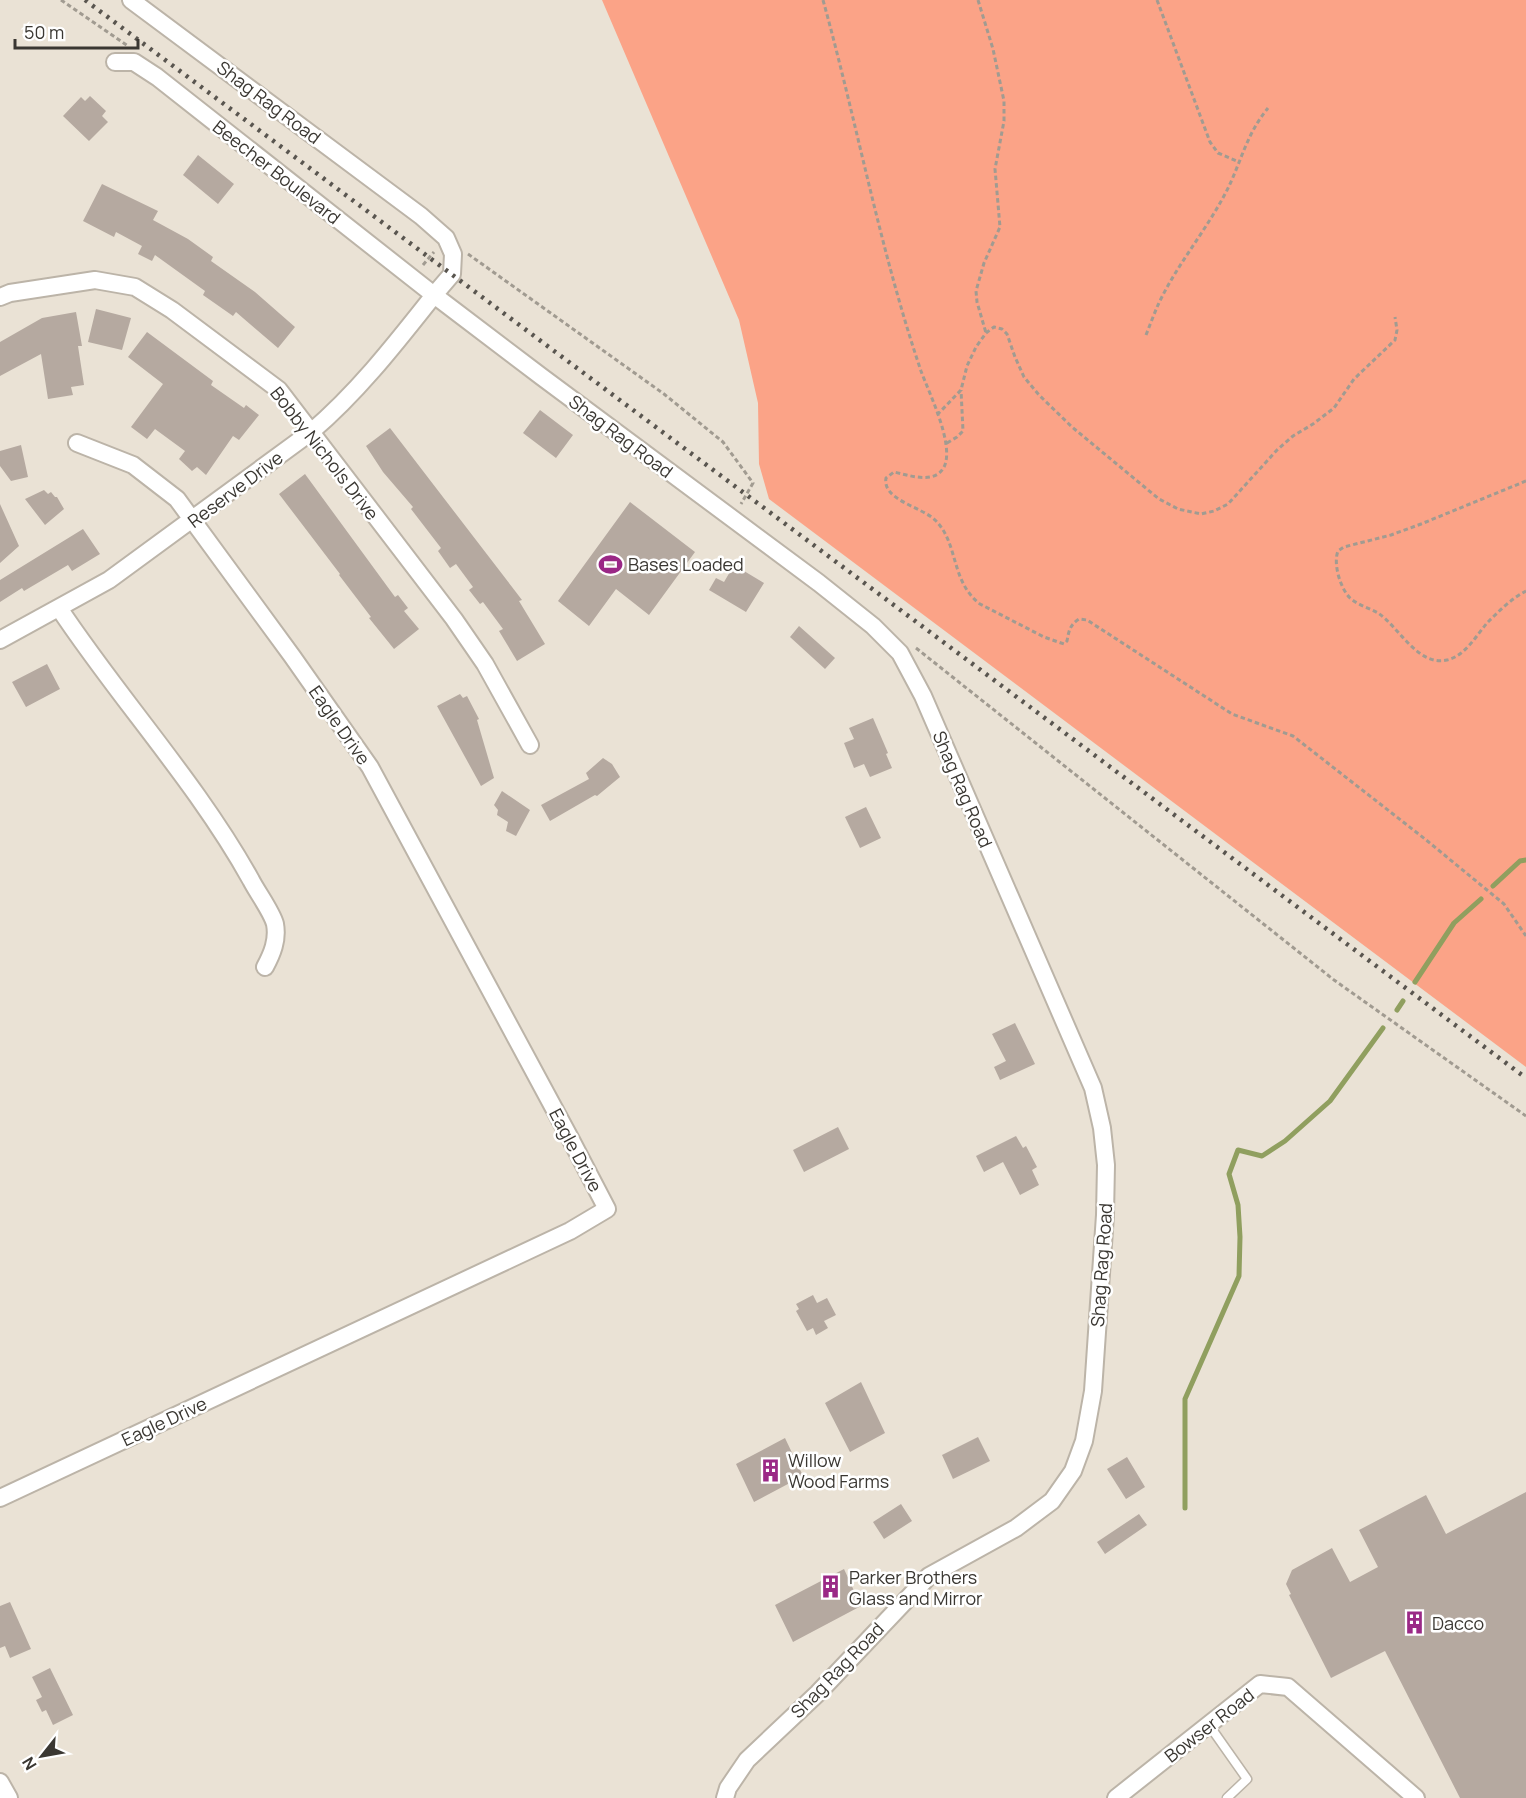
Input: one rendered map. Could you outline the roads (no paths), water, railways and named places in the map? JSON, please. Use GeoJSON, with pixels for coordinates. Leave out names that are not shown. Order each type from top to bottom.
{"type":"FeatureCollection","features":[{"type":"Feature","properties":{"kind":"street","name":"Shag Rag Road"},"geometry":{"type":"LineString","coordinates":[[131,0],[421,216],[446,238],[453,254],[452,274],[434,295],[819,583],[873,626],[900,653],[923,696],[1093,1088],[1102,1128],[1106,1165],[1105,1215],[1093,1391],[1084,1441],[1072,1471],[1052,1501],[1016,1528],[928,1575],[818,1694],[747,1760],[728,1788],[725,1798]]}},
{"type":"Feature","properties":{"kind":"street","name":"Beecher Boulevard"},"geometry":{"type":"LineString","coordinates":[[115,62],[134,62],[157,77],[434,295]]}},
{"type":"Feature","properties":{"kind":"street","name":"Bobby Nichols Drive"},"geometry":{"type":"LineString","coordinates":[[0,297],[10,293],[96,280],[135,287],[172,310],[279,390],[454,619],[485,664],[530,745]]}},
{"type":"Feature","properties":{"kind":"street","name":"Reserve Drive"},"geometry":{"type":"LineString","coordinates":[[0,640],[109,580],[311,432],[336,411],[434,295]]}},
{"type":"Feature","properties":{"kind":"street"},"geometry":{"type":"LineString","coordinates":[[77,443],[133,465],[177,499],[192,521]]}},
{"type":"Feature","properties":{"kind":"street","name":"Eagle Drive"},"geometry":{"type":"LineString","coordinates":[[0,1498],[570,1232],[607,1209],[370,767],[292,656],[192,521]]}},
{"type":"Feature","properties":{"kind":"street"},"geometry":{"type":"LineString","coordinates":[[59,608],[87,651],[210,814],[243,867],[275,923],[275,949],[265,967]]}},
{"type":"Feature","properties":{"kind":"street","name":"Bowser Road"},"geometry":{"type":"LineString","coordinates":[[1116,1798],[1260,1684],[1288,1687],[1416,1798]]}},
{"type":"Feature","properties":{"kind":"street"},"geometry":{"type":"LineString","coordinates":[[0,1782],[9,1798]]}},
{"type":"Feature","properties":{"kind":"lane"},"geometry":{"type":"LineString","coordinates":[[1209,1725],[1247,1779],[1227,1798]]}},
{"type":"Feature","properties":{"kind":"waterway"},"geometry":{"type":"LineString","coordinates":[[1493,886],[1520,861],[1526,860]]}},
{"type":"Feature","properties":{"kind":"waterway"},"geometry":{"type":"LineString","coordinates":[[1415,982],[1454,923],[1481,899]]}},
{"type":"Feature","properties":{"kind":"waterway"},"geometry":{"type":"LineString","coordinates":[[1397,1010],[1403,1001]]}},
{"type":"Feature","properties":{"kind":"waterway"},"geometry":{"type":"LineString","coordinates":[[1185,1508],[1185,1399],[1239,1276],[1238,1205],[1229,1174],[1238,1150],[1262,1156],[1285,1141],[1330,1101],[1383,1028]]}},
{"type":"Feature","properties":{"kind":"railway"},"geometry":{"type":"LineString","coordinates":[[85,0],[1526,1078]]}},
{"type":"Feature","properties":{"kind":"place","name":"Bases Loaded"},"geometry":{"type":"Point","coordinates":[610,564]}},
{"type":"Feature","properties":{"kind":"place","name":"Willow Wood Farms"},"geometry":{"type":"Point","coordinates":[770,1470]}},
{"type":"Feature","properties":{"kind":"place","name":"Parker Brothers Glass and Mirror"},"geometry":{"type":"Point","coordinates":[831,1587]}},
{"type":"Feature","properties":{"kind":"place","name":"Dacco"},"geometry":{"type":"Point","coordinates":[1414,1623]}}]}
